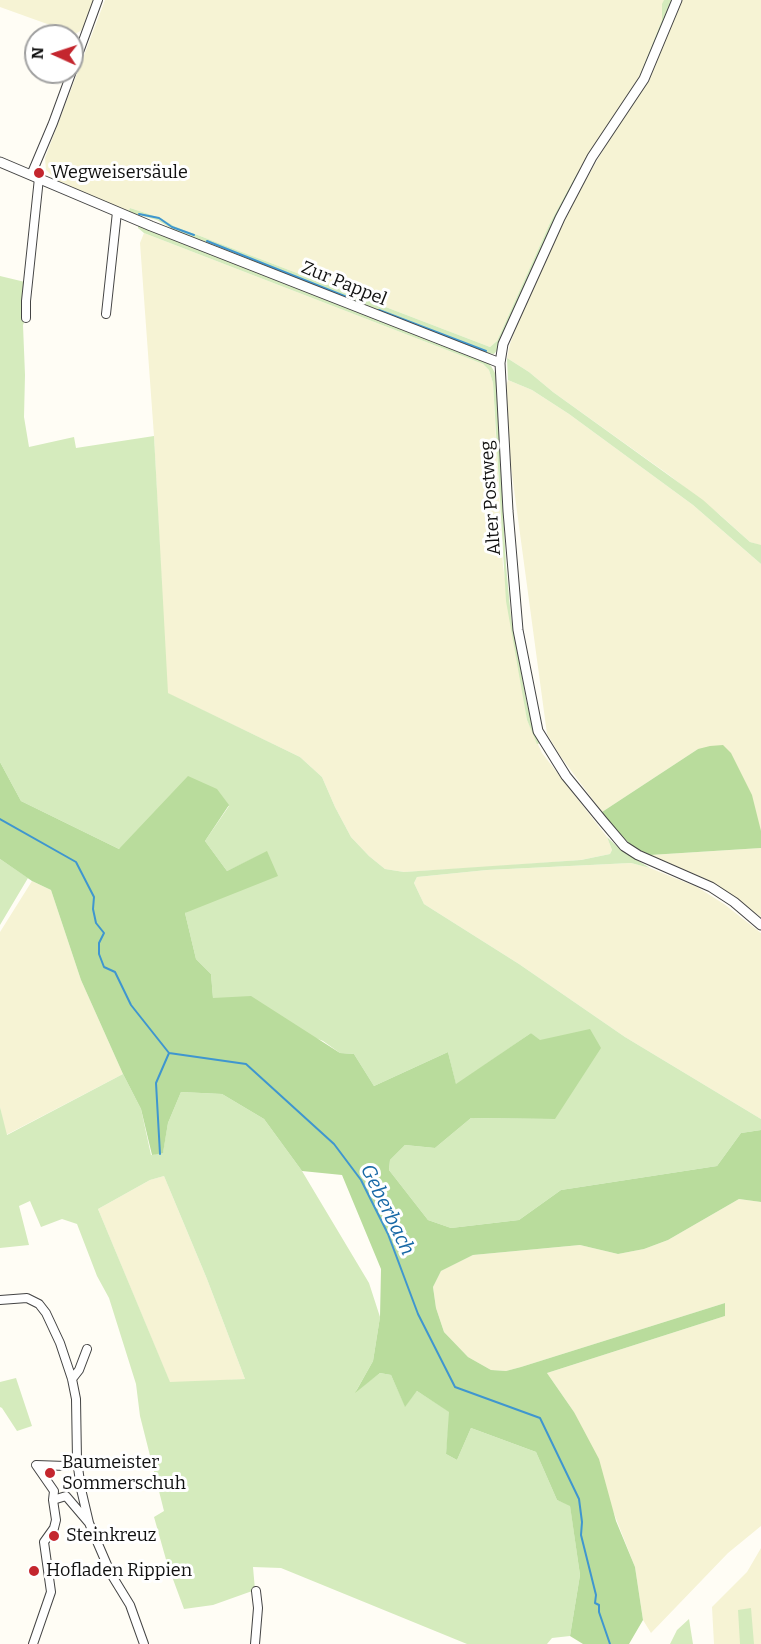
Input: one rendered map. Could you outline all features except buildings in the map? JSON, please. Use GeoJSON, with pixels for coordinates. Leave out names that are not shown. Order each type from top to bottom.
{"type":"FeatureCollection","features":[{"type":"Feature","properties":{"kind":"street"},"geometry":{"type":"LineString","coordinates":[[26,318],[35,176],[98,0]]}},
{"type":"Feature","properties":{"kind":"street","name":"Alter Postweg"},"geometry":{"type":"LineString","coordinates":[[677,0],[644,79],[592,157],[560,218],[503,344],[500,363],[508,511],[518,630],[538,732],[566,776],[624,846],[638,855],[711,887],[734,902],[761,925]]}},
{"type":"Feature","properties":{"kind":"street","name":"Zur Pappel"},"geometry":{"type":"LineString","coordinates":[[0,162],[117,212],[500,363]]}},
{"type":"Feature","properties":{"kind":"street"},"geometry":{"type":"LineString","coordinates":[[106,314],[117,212]]}},
{"type":"Feature","properties":{"kind":"street"},"geometry":{"type":"LineString","coordinates":[[0,1300],[27,1298],[39,1304],[46,1313],[60,1343],[72,1379],[77,1413],[77,1460],[81,1489],[90,1523],[111,1574],[130,1605],[144,1644]]}},
{"type":"Feature","properties":{"kind":"street"},"geometry":{"type":"LineString","coordinates":[[72,1379],[79,1370],[87,1349]]}},
{"type":"Feature","properties":{"kind":"street"},"geometry":{"type":"LineString","coordinates":[[33,1644],[51,1592],[44,1542],[55,1524],[54,1491],[36,1465],[66,1466],[77,1460]]}},
{"type":"Feature","properties":{"kind":"street"},"geometry":{"type":"LineString","coordinates":[[53,1500],[66,1496],[90,1523]]}},
{"type":"Feature","properties":{"kind":"street"},"geometry":{"type":"LineString","coordinates":[[255,1644],[258,1608],[256,1592]]}},
{"type":"Feature","properties":{"kind":"shaded area"},"geometry":{"type":"Polygon","coordinates":[[[0,0],[95,0],[84,25],[47,24],[0,7],[0,0]]]}},
{"type":"Feature","properties":{"kind":"shaded area"},"geometry":{"type":"Polygon","coordinates":[[[105,0],[664,0],[662,20],[636,85],[575,177],[550,223],[497,341],[490,347],[174,226],[161,218],[130,208],[128,212],[59,182],[46,170],[45,158],[73,84],[84,84],[84,55],[105,0]]]}},
{"type":"Feature","properties":{"kind":"shaded area"},"geometry":{"type":"Polygon","coordinates":[[[680,0],[761,0],[761,545],[750,542],[669,475],[507,358],[521,314],[540,271],[680,0]]]}},
{"type":"Feature","properties":{"kind":"shaded area"},"geometry":{"type":"Polygon","coordinates":[[[144,233],[483,364],[489,370],[493,383],[503,566],[527,720],[542,753],[607,837],[612,850],[610,854],[581,860],[487,867],[404,872],[385,869],[351,837],[322,777],[300,757],[167,693],[154,436],[140,243],[144,233]]]}},
{"type":"Feature","properties":{"kind":"shaded area"},"geometry":{"type":"Polygon","coordinates":[[[508,380],[532,390],[569,414],[693,505],[761,564],[761,831],[698,749],[602,812],[561,757],[547,734],[509,452],[506,386],[508,380]]]}},
{"type":"Feature","properties":{"kind":"shaded area"},"geometry":{"type":"Polygon","coordinates":[[[761,848],[761,917],[706,879],[650,855],[761,848]]]}},
{"type":"Feature","properties":{"kind":"shaded area"},"geometry":{"type":"Polygon","coordinates":[[[631,863],[697,887],[724,904],[761,933],[761,1119],[625,1037],[519,964],[424,904],[414,883],[417,877],[487,870],[631,863]]]}},
{"type":"Feature","properties":{"kind":"shaded area"},"geometry":{"type":"Polygon","coordinates":[[[32,881],[51,890],[81,980],[123,1074],[6,1135],[0,1107],[0,932],[32,881]]]}},
{"type":"Feature","properties":{"kind":"shaded area"},"geometry":{"type":"Polygon","coordinates":[[[164,1176],[245,1379],[170,1383],[98,1209],[150,1180],[164,1176]]]}},
{"type":"Feature","properties":{"kind":"shaded area"},"geometry":{"type":"Polygon","coordinates":[[[739,1199],[761,1202],[761,1526],[728,1553],[651,1633],[643,1620],[635,1567],[574,1412],[547,1373],[725,1316],[725,1303],[506,1371],[491,1370],[468,1357],[444,1332],[436,1308],[433,1287],[441,1271],[473,1255],[580,1245],[618,1254],[644,1249],[668,1240],[739,1199]]]}},
{"type":"Feature","properties":{"kind":"shaded area"},"geometry":{"type":"Polygon","coordinates":[[[761,1548],[761,1644],[714,1644],[712,1607],[747,1572],[761,1548]]]}},
{"type":"Feature","properties":{"kind":"green space"},"geometry":{"type":"Polygon","coordinates":[[[664,0],[674,0],[643,74],[600,142],[494,354],[179,233],[157,220],[128,212],[130,208],[161,218],[174,226],[490,347],[497,341],[550,223],[575,177],[636,85],[662,20],[664,0]]]}},
{"type":"Feature","properties":{"kind":"green space"},"geometry":{"type":"Polygon","coordinates":[[[138,225],[486,361],[491,366],[496,379],[511,618],[527,704],[541,743],[537,744],[527,720],[506,601],[493,383],[489,370],[483,364],[144,233],[138,225]]]}},
{"type":"Feature","properties":{"kind":"green space"},"geometry":{"type":"Polygon","coordinates":[[[0,276],[25,282],[24,417],[29,447],[74,437],[76,448],[154,436],[168,693],[300,757],[322,777],[351,837],[385,869],[404,872],[581,860],[610,854],[612,850],[607,837],[621,850],[650,868],[631,863],[487,870],[417,877],[414,883],[424,904],[519,964],[625,1037],[761,1119],[761,1130],[741,1133],[717,1166],[561,1190],[519,1220],[451,1228],[428,1220],[389,1170],[390,1160],[405,1145],[435,1148],[471,1118],[555,1119],[539,1040],[531,1033],[456,1085],[448,1052],[374,1086],[354,1054],[340,1053],[323,1041],[213,998],[211,974],[196,959],[185,913],[267,852],[227,871],[205,841],[229,806],[119,849],[21,801],[0,762],[0,276]]]}},
{"type":"Feature","properties":{"kind":"green space"},"geometry":{"type":"Polygon","coordinates":[[[507,358],[703,500],[750,542],[761,545],[761,564],[693,505],[569,414],[532,390],[508,380],[507,358]]]}},
{"type":"Feature","properties":{"kind":"green space"},"geometry":{"type":"Polygon","coordinates":[[[723,745],[731,753],[752,795],[761,831],[761,848],[650,855],[635,848],[620,835],[602,812],[698,749],[723,745]]]}},
{"type":"Feature","properties":{"kind":"green space"},"geometry":{"type":"Polygon","coordinates":[[[0,762],[21,801],[119,849],[188,776],[217,789],[229,805],[205,841],[227,871],[267,851],[278,876],[185,913],[196,959],[211,974],[213,998],[251,996],[340,1053],[354,1054],[374,1086],[448,1052],[456,1084],[531,1033],[540,1040],[590,1029],[601,1048],[555,1119],[471,1118],[435,1148],[405,1145],[390,1160],[389,1170],[428,1220],[451,1228],[519,1220],[561,1190],[717,1166],[741,1133],[761,1130],[761,1202],[739,1199],[668,1240],[644,1249],[618,1254],[580,1245],[473,1255],[441,1271],[433,1287],[436,1308],[444,1332],[468,1357],[491,1370],[506,1371],[725,1303],[725,1316],[547,1373],[574,1412],[599,1459],[616,1521],[635,1567],[643,1620],[629,1644],[583,1644],[570,1636],[580,1575],[570,1506],[557,1500],[536,1452],[471,1428],[457,1460],[446,1454],[449,1412],[417,1391],[405,1407],[391,1375],[380,1373],[355,1393],[373,1361],[380,1317],[381,1269],[342,1175],[302,1171],[264,1119],[222,1094],[181,1092],[168,1123],[163,1153],[152,1155],[141,1109],[81,980],[51,890],[32,881],[0,859],[0,762]]]}},
{"type":"Feature","properties":{"kind":"green space"},"geometry":{"type":"Polygon","coordinates":[[[0,859],[28,878],[0,925],[0,859]]]}},
{"type":"Feature","properties":{"kind":"green space"},"geometry":{"type":"Polygon","coordinates":[[[123,1074],[141,1109],[151,1155],[163,1152],[168,1123],[181,1092],[222,1094],[264,1119],[302,1171],[369,1283],[380,1317],[373,1361],[356,1391],[380,1373],[391,1375],[405,1406],[417,1391],[450,1412],[446,1454],[457,1460],[471,1428],[536,1452],[557,1500],[570,1505],[580,1575],[570,1636],[552,1638],[547,1644],[467,1644],[281,1568],[253,1567],[255,1590],[213,1605],[184,1609],[167,1563],[154,1517],[164,1511],[140,1416],[136,1384],[109,1298],[97,1276],[77,1224],[62,1219],[41,1227],[30,1201],[19,1206],[29,1245],[0,1248],[0,1107],[7,1135],[123,1074]],[[164,1176],[150,1180],[98,1209],[170,1382],[245,1379],[164,1176]]]}},
{"type":"Feature","properties":{"kind":"green space"},"geometry":{"type":"Polygon","coordinates":[[[16,1378],[32,1426],[17,1431],[0,1407],[0,1382],[16,1378]]]}},
{"type":"Feature","properties":{"kind":"green space"},"geometry":{"type":"Polygon","coordinates":[[[751,1608],[754,1644],[740,1644],[738,1610],[751,1608]]]}},
{"type":"Feature","properties":{"kind":"green space"},"geometry":{"type":"Polygon","coordinates":[[[689,1619],[693,1644],[670,1644],[677,1630],[689,1619]]]}},
{"type":"Feature","properties":{"kind":"waterway"},"geometry":{"type":"LineString","coordinates":[[139,214],[159,218],[172,227],[194,235]]}},
{"type":"Feature","properties":{"kind":"waterway"},"geometry":{"type":"LineString","coordinates":[[207,241],[347,297]]}},
{"type":"Feature","properties":{"kind":"waterway"},"geometry":{"type":"LineString","coordinates":[[379,310],[486,351]]}},
{"type":"Feature","properties":{"kind":"waterway","name":"Geberbach"},"geometry":{"type":"LineString","coordinates":[[0,819],[76,862],[94,897],[93,909],[96,923],[104,933],[99,943],[99,954],[104,967],[115,972],[131,1005],[169,1053],[246,1064],[334,1144],[361,1180],[388,1234],[418,1314],[455,1387],[540,1418],[579,1499],[581,1535],[596,1595],[595,1603],[599,1605],[599,1612],[610,1644]]}},
{"type":"Feature","properties":{"kind":"waterway"},"geometry":{"type":"LineString","coordinates":[[160,1154],[156,1083],[169,1053]]}},
{"type":"Feature","properties":{"kind":"place","name":"Wegweisersäule"},"geometry":{"type":"Point","coordinates":[39,173]}},
{"type":"Feature","properties":{"kind":"place","name":"Baumeister Sommerschuh"},"geometry":{"type":"Point","coordinates":[50,1473]}},
{"type":"Feature","properties":{"kind":"place","name":"Steinkreuz"},"geometry":{"type":"Point","coordinates":[54,1536]}},
{"type":"Feature","properties":{"kind":"place","name":"Hofladen Rippien"},"geometry":{"type":"Point","coordinates":[34,1571]}}]}
